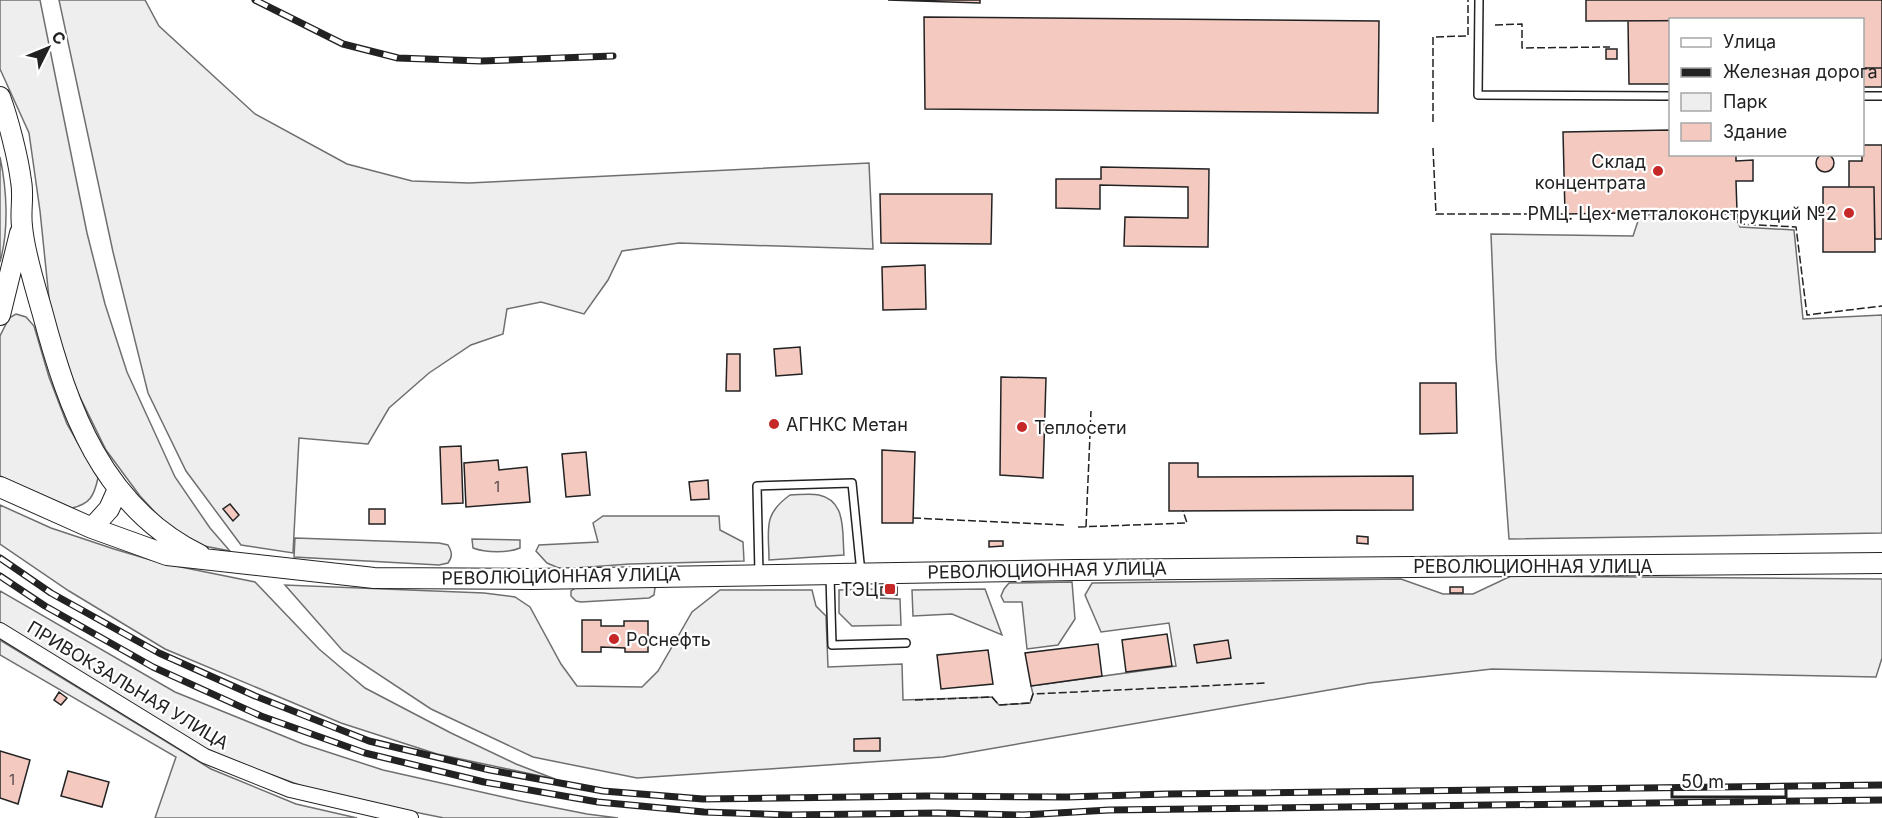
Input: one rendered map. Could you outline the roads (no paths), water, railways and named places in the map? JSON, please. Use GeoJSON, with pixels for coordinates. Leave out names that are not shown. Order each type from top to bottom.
{"type":"FeatureCollection","features":[{"type":"Feature","properties":{"kind":"street"},"geometry":{"type":"LineString","coordinates":[[0,97],[22,182],[21,227],[0,315]]}},
{"type":"Feature","properties":{"kind":"street"},"geometry":{"type":"LineString","coordinates":[[0,124],[12,141]]}},
{"type":"Feature","properties":{"kind":"street"},"geometry":{"type":"LineString","coordinates":[[21,227],[57,367],[87,440],[117,489],[155,527],[179,544],[213,561]]}},
{"type":"Feature","properties":{"kind":"street","name":"РЕВОЛЮЦИОННАЯ УЛИЦА"},"geometry":{"type":"LineString","coordinates":[[0,487],[92,528],[167,555],[374,578],[531,579],[830,573],[1882,563]]}},
{"type":"Feature","properties":{"kind":"street"},"geometry":{"type":"LineString","coordinates":[[92,528],[109,510],[117,489]]}},
{"type":"Feature","properties":{"kind":"street","name":"ПРИВОКЗАЛЬНАЯ УЛИЦА"},"geometry":{"type":"LineString","coordinates":[[0,630],[205,756],[290,790],[411,818]]}},
{"type":"Feature","properties":{"kind":"lane"},"geometry":{"type":"LineString","coordinates":[[1479,0],[1478,95],[1669,96]]}},
{"type":"Feature","properties":{"kind":"lane"},"geometry":{"type":"LineString","coordinates":[[1864,96],[1882,96]]}},
{"type":"Feature","properties":{"kind":"lane"},"geometry":{"type":"LineString","coordinates":[[759,574],[757,486],[852,483],[861,573]]}},
{"type":"Feature","properties":{"kind":"lane"},"geometry":{"type":"LineString","coordinates":[[830,573],[832,645],[906,643]]}},
{"type":"Feature","properties":{"kind":"railway"},"geometry":{"type":"LineString","coordinates":[[255,0],[343,44],[398,58],[481,61],[613,56]]}},
{"type":"Feature","properties":{"kind":"railway"},"geometry":{"type":"LineString","coordinates":[[0,558],[51,593],[159,653],[255,696],[369,741],[490,770],[603,791],[703,799],[1067,797],[1882,785]]}},
{"type":"Feature","properties":{"kind":"railway"},"geometry":{"type":"LineString","coordinates":[[0,576],[45,606],[153,667],[261,716],[365,753],[484,782],[598,802],[704,812],[789,815],[938,813],[1023,815],[1109,810],[1882,800]]}},
{"type":"Feature","properties":{"kind":"place","name":"Склад концентрата"},"geometry":{"type":"Point","coordinates":[1658,171]}},
{"type":"Feature","properties":{"kind":"place","name":"РМЦ. Цех метталоконструкций №2"},"geometry":{"type":"Point","coordinates":[1849,213]}},
{"type":"Feature","properties":{"kind":"place","name":"АГНКС Метан"},"geometry":{"type":"Point","coordinates":[774,424]}},
{"type":"Feature","properties":{"kind":"place","name":"Теплосети"},"geometry":{"type":"Point","coordinates":[1022,427]}},
{"type":"Feature","properties":{"kind":"place","name":"ТЭЦ"},"geometry":{"type":"Point","coordinates":[890,589]}},
{"type":"Feature","properties":{"kind":"place","name":"Роснефть"},"geometry":{"type":"Point","coordinates":[614,639]}}]}
